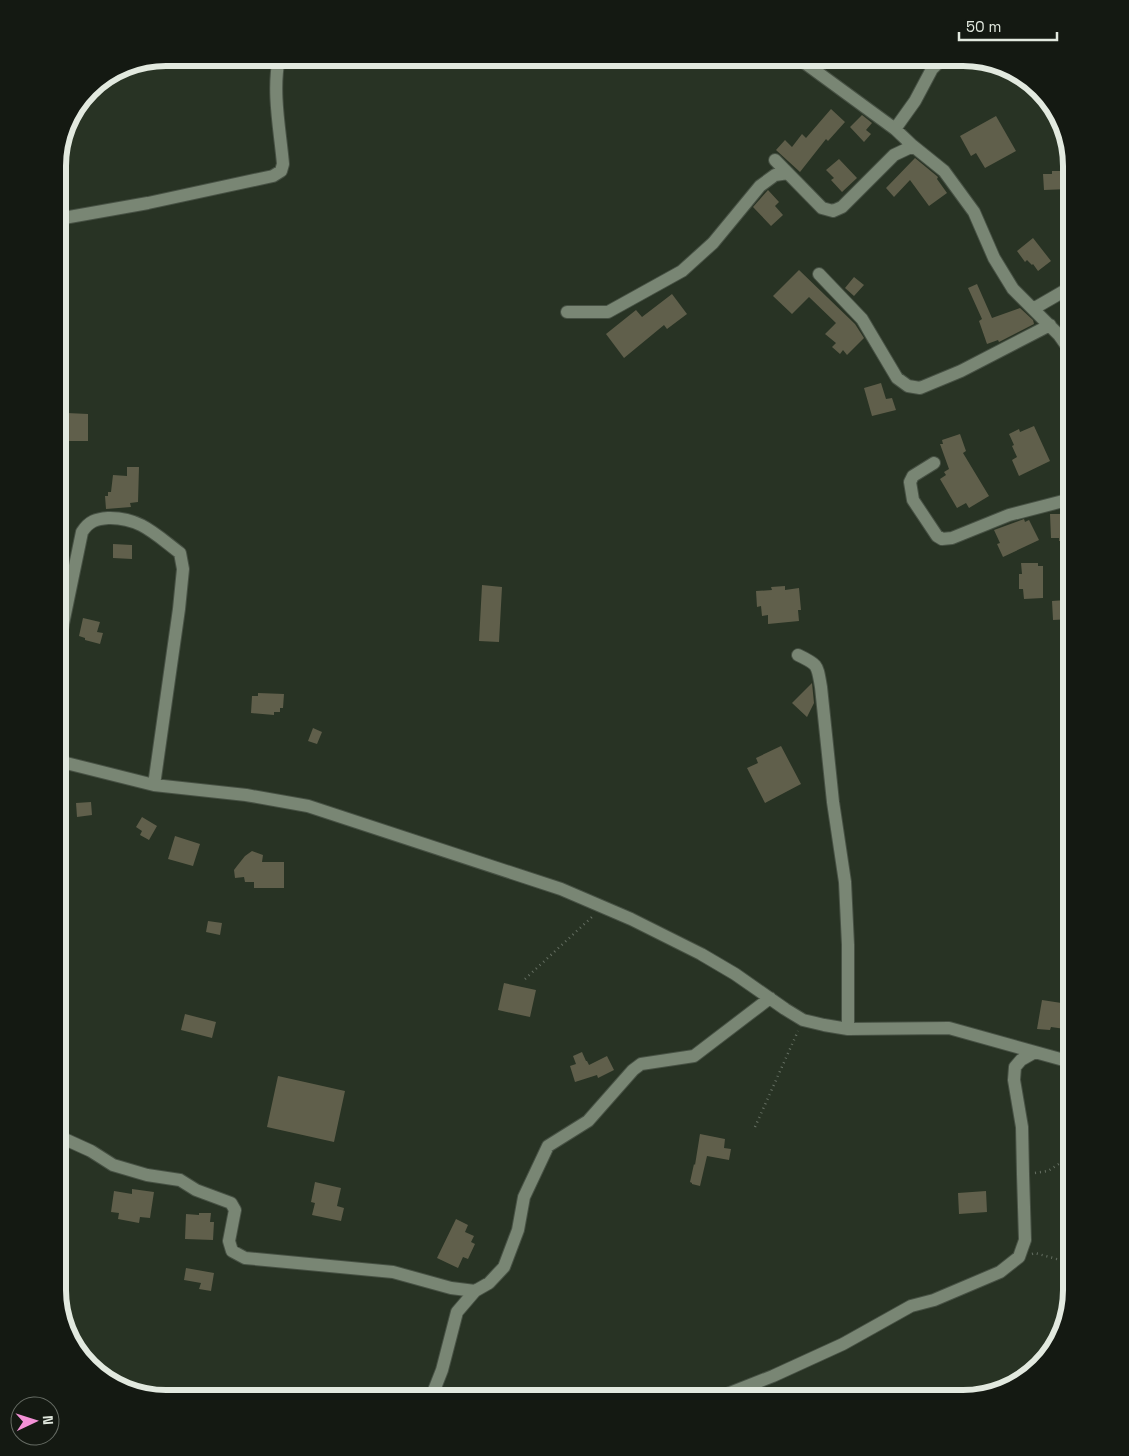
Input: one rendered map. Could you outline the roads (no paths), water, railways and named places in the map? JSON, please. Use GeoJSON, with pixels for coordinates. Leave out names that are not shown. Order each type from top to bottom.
{"type":"FeatureCollection","features":[{"type":"Feature","properties":{"kind":"street"},"geometry":{"type":"LineString","coordinates":[[66,218],[148,203],[273,176],[281,171],[277,96],[278,66]]}},
{"type":"Feature","properties":{"kind":"street"},"geometry":{"type":"LineString","coordinates":[[809,66],[895,129],[944,171],[974,212],[994,258],[1013,289],[1063,339]]}},
{"type":"Feature","properties":{"kind":"street"},"geometry":{"type":"LineString","coordinates":[[895,129],[915,101],[935,66]]}},
{"type":"Feature","properties":{"kind":"street"},"geometry":{"type":"LineString","coordinates":[[775,160],[822,208],[833,211],[842,207],[894,155],[913,146]]}},
{"type":"Feature","properties":{"kind":"street"},"geometry":{"type":"LineString","coordinates":[[567,312],[608,312],[682,271],[714,243],[760,186],[775,175],[788,173]]}},
{"type":"Feature","properties":{"kind":"street"},"geometry":{"type":"LineString","coordinates":[[820,274],[862,319],[897,378],[908,386],[920,388],[960,371],[1050,326]]}},
{"type":"Feature","properties":{"kind":"street"},"geometry":{"type":"LineString","coordinates":[[1034,309],[1063,292]]}},
{"type":"Feature","properties":{"kind":"street"},"geometry":{"type":"LineString","coordinates":[[934,463],[913,476],[910,482],[913,500],[937,536],[942,539],[952,538],[1009,515],[1063,501]]}},
{"type":"Feature","properties":{"kind":"street"},"geometry":{"type":"LineString","coordinates":[[66,609],[82,532],[86,526],[97,519],[120,518],[140,523],[180,553],[183,569],[179,609],[154,785]]}},
{"type":"Feature","properties":{"kind":"street"},"geometry":{"type":"LineString","coordinates":[[798,655],[814,663],[818,670],[821,688],[833,802],[845,882],[848,945],[848,1029]]}},
{"type":"Feature","properties":{"kind":"street"},"geometry":{"type":"LineString","coordinates":[[66,763],[154,785],[246,795],[308,806],[561,889],[631,919],[701,954],[735,974],[803,1020],[848,1029],[949,1028],[1063,1060]]}},
{"type":"Feature","properties":{"kind":"street"},"geometry":{"type":"LineString","coordinates":[[434,1390],[442,1370],[457,1312],[476,1291],[489,1283],[504,1267],[518,1230],[524,1197],[548,1146],[588,1121],[633,1070],[641,1064],[694,1056],[770,998]]}},
{"type":"Feature","properties":{"kind":"street"},"geometry":{"type":"LineString","coordinates":[[737,1390],[774,1376],[843,1344],[911,1306],[934,1300],[1000,1272],[1019,1256],[1025,1240],[1022,1127],[1014,1080],[1015,1067],[1021,1060],[1035,1052]]}},
{"type":"Feature","properties":{"kind":"street"},"geometry":{"type":"LineString","coordinates":[[66,1140],[113,1165],[147,1175],[180,1180],[196,1190],[231,1203],[235,1210],[229,1241],[232,1251],[245,1258],[393,1272],[451,1288],[476,1291]]}}]}
